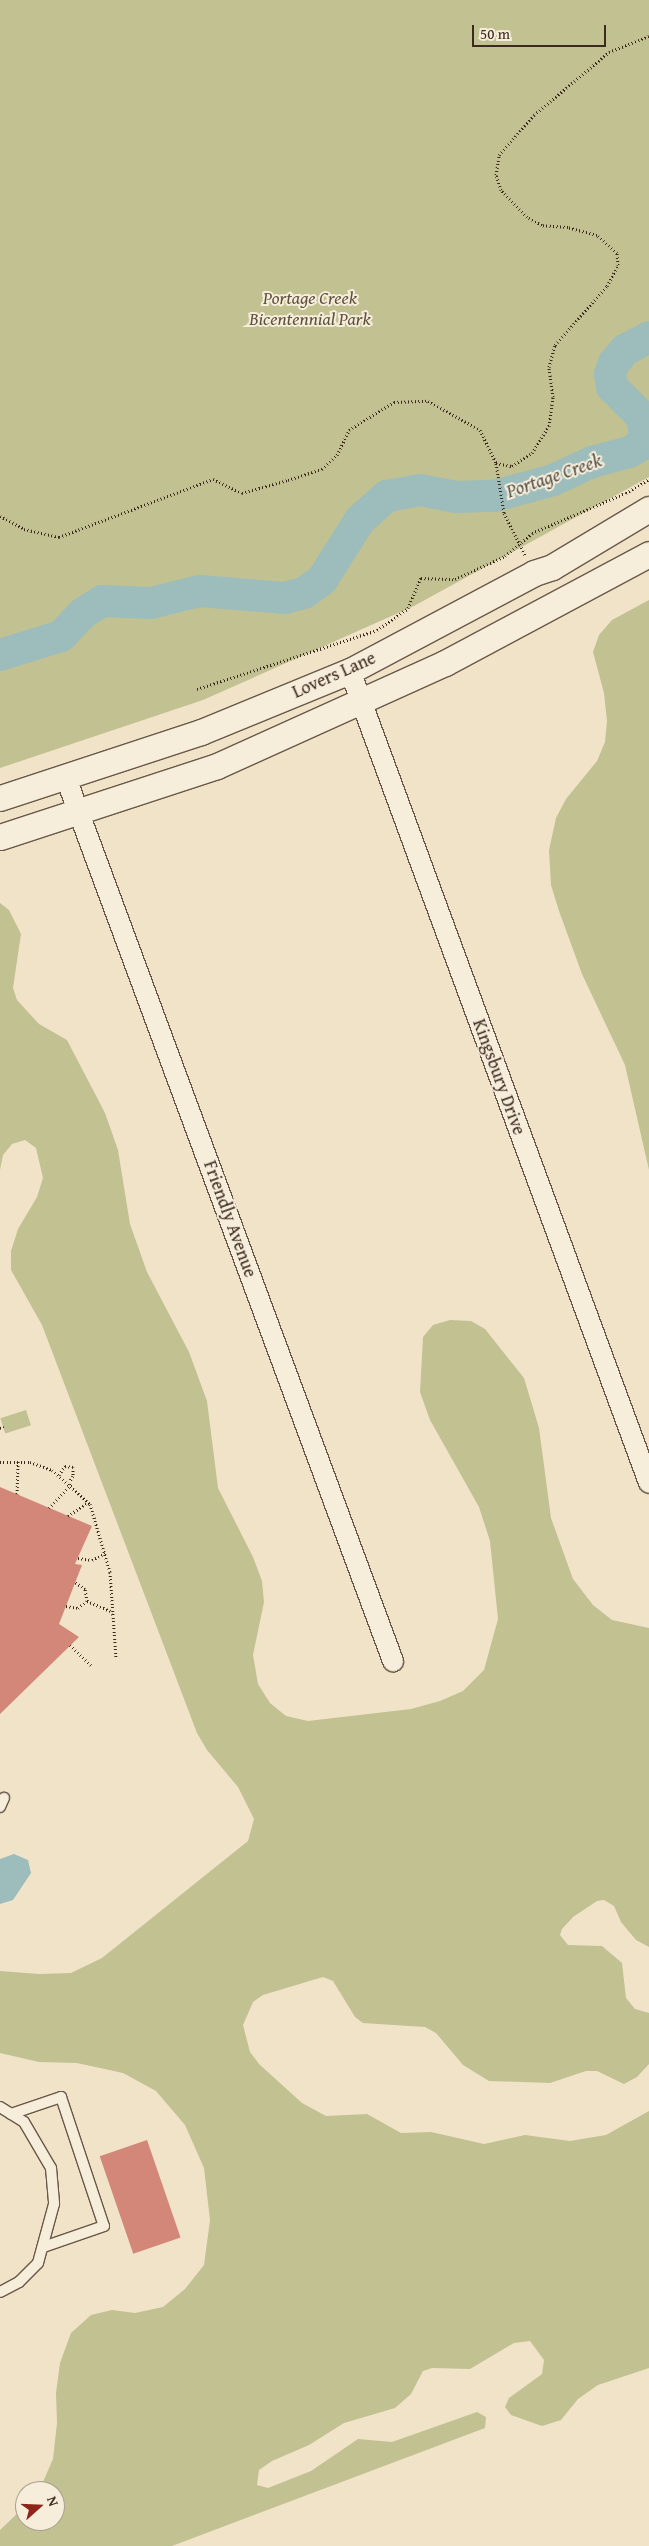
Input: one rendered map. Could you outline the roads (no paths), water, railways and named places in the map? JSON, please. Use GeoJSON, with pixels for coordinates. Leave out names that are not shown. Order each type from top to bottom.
{"type":"FeatureCollection","features":[{"type":"Feature","properties":{"kind":"street","name":"Lovers Lane"},"geometry":{"type":"LineString","coordinates":[[0,798],[66,778],[201,732],[350,671],[534,573],[552,567],[649,509]]}},
{"type":"Feature","properties":{"kind":"street","name":"Lovers Lane"},"geometry":{"type":"LineString","coordinates":[[0,837],[217,766],[361,703],[446,663],[649,554]]}},
{"type":"Feature","properties":{"kind":"street","name":"Kingsbury Drive"},"geometry":{"type":"LineString","coordinates":[[350,671],[649,1483]]}},
{"type":"Feature","properties":{"kind":"street","name":"Friendly Avenue"},"geometry":{"type":"LineString","coordinates":[[66,778],[394,1661]]}},
{"type":"Feature","properties":{"kind":"lane"},"geometry":{"type":"LineString","coordinates":[[11,2114],[60,2097],[104,2226],[43,2247]]}},
{"type":"Feature","properties":{"kind":"lane"},"geometry":{"type":"LineString","coordinates":[[0,2107],[24,2122],[51,2168],[54,2204],[38,2263],[19,2282],[0,2292]]}},
{"type":"Feature","properties":{"kind":"water"},"geometry":{"type":"Polygon","coordinates":[[[14,1854],[28,1860],[31,1873],[13,1900],[0,1904],[0,1859],[14,1854]]]}},
{"type":"Feature","properties":{"kind":"waterway","name":"Portage Creek"},"geometry":{"type":"LineString","coordinates":[[0,655],[61,636],[83,613],[102,601],[151,603],[200,591],[285,598],[304,593],[322,580],[360,520],[387,496],[420,490],[457,497],[495,496],[553,480],[592,462],[629,452],[640,446],[644,436],[644,424],[639,414],[612,387],[610,374],[614,363],[625,350],[649,337]]}},
{"type":"Feature","properties":{"kind":"park label","name":"Portage Creek Bicentennial Park"},"geometry":{"type":"Point","coordinates":[310,309]}}]}
